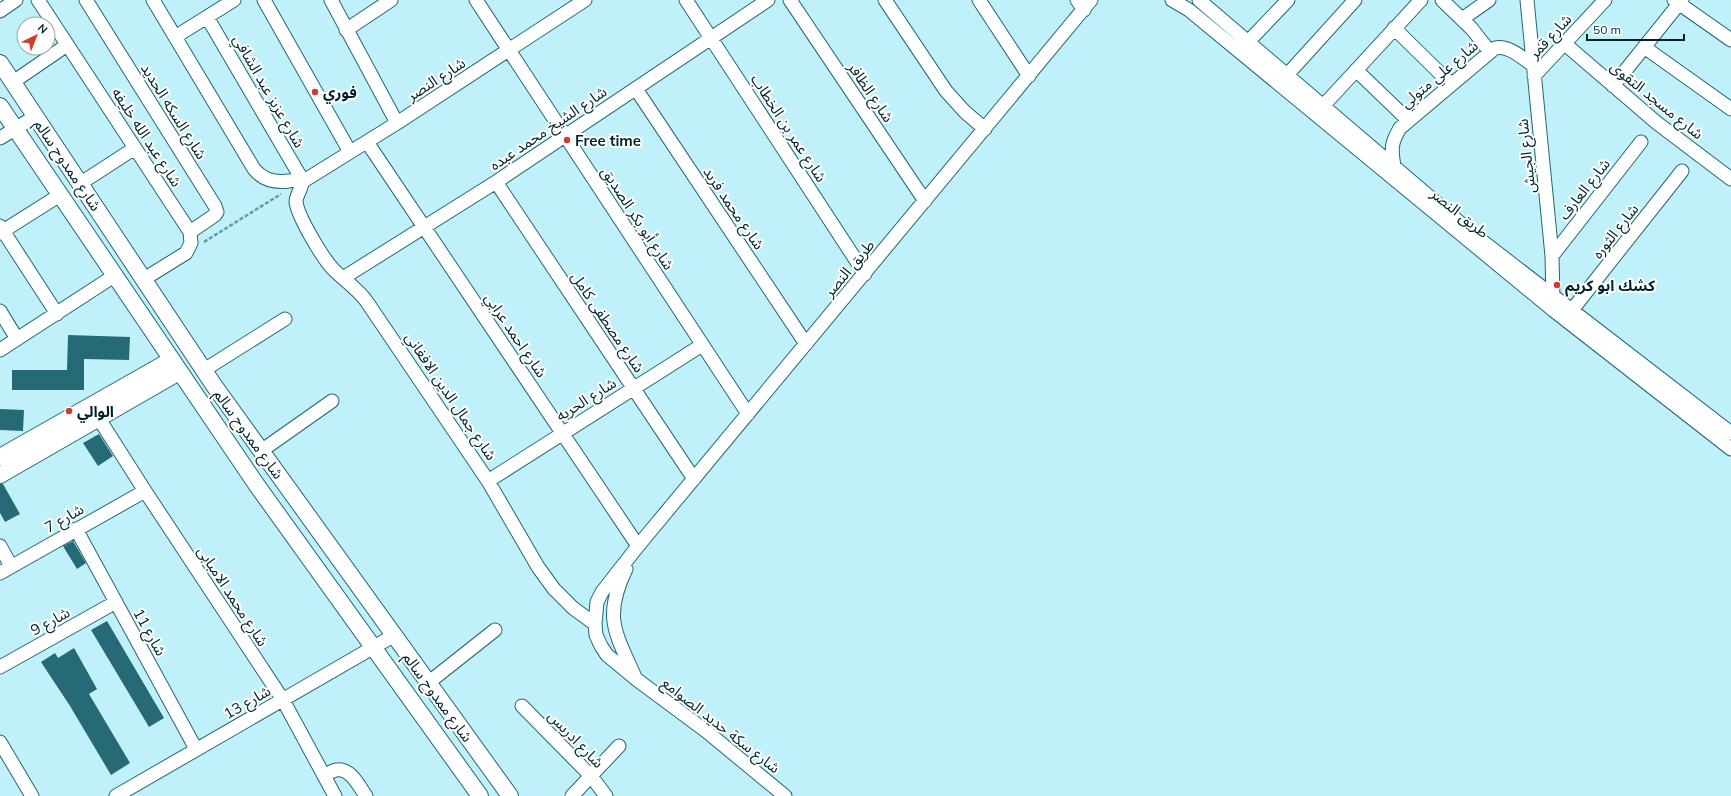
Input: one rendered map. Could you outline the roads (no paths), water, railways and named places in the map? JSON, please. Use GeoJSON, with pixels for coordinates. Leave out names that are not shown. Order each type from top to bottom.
{"type":"FeatureCollection","features":[{"type":"Feature","properties":{"kind":"main road","name":"شارع ممدوح سالم"},"geometry":{"type":"LineString","coordinates":[[0,63],[204,370],[393,636],[510,796]]}},
{"type":"Feature","properties":{"kind":"main road","name":"شارع ممدوح سالم"},"geometry":{"type":"LineString","coordinates":[[0,106],[256,484],[372,648],[480,796]]}},
{"type":"Feature","properties":{"kind":"main road"},"geometry":{"type":"LineString","coordinates":[[0,475],[95,412],[175,366]]}},
{"type":"Feature","properties":{"kind":"main road"},"geometry":{"type":"LineString","coordinates":[[0,457],[95,412]]}},
{"type":"Feature","properties":{"kind":"main road"},"geometry":{"type":"LineString","coordinates":[[256,484],[276,471]]}},
{"type":"Feature","properties":{"kind":"street"},"geometry":{"type":"LineString","coordinates":[[0,11],[16,0]]}},
{"type":"Feature","properties":{"kind":"street","name":"شارع عبد الله خليفه"},"geometry":{"type":"LineString","coordinates":[[38,0],[190,232]]}},
{"type":"Feature","properties":{"kind":"street","name":"شارع السكه الحديد"},"geometry":{"type":"LineString","coordinates":[[86,0],[215,206],[217,212],[215,215],[190,232]]}},
{"type":"Feature","properties":{"kind":"street"},"geometry":{"type":"LineString","coordinates":[[152,0],[258,174],[264,178],[276,182],[302,181]]}},
{"type":"Feature","properties":{"kind":"street"},"geometry":{"type":"LineString","coordinates":[[175,37],[234,0]]}},
{"type":"Feature","properties":{"kind":"street"},"geometry":{"type":"LineString","coordinates":[[264,0],[350,152]]}},
{"type":"Feature","properties":{"kind":"street"},"geometry":{"type":"LineString","coordinates":[[330,0],[397,123]]}},
{"type":"Feature","properties":{"kind":"street"},"geometry":{"type":"LineString","coordinates":[[346,30],[391,0]]}},
{"type":"Feature","properties":{"kind":"street","name":"شارع أبو بكر الصديق"},"geometry":{"type":"LineString","coordinates":[[476,0],[748,414]]}},
{"type":"Feature","properties":{"kind":"street","name":"شارع النصر"},"geometry":{"type":"LineString","coordinates":[[302,181],[397,123],[585,0]]}},
{"type":"Feature","properties":{"kind":"street","name":"شارع عمر بن الخطاب"},"geometry":{"type":"LineString","coordinates":[[686,0],[865,274]]}},
{"type":"Feature","properties":{"kind":"street","name":"شارع الشيخ محمد عبده"},"geometry":{"type":"LineString","coordinates":[[343,278],[496,182],[768,0]]}},
{"type":"Feature","properties":{"kind":"street","name":"شارع الظافر"},"geometry":{"type":"LineString","coordinates":[[790,0],[925,201]]}},
{"type":"Feature","properties":{"kind":"street"},"geometry":{"type":"LineString","coordinates":[[884,0],[946,91],[965,112],[985,129]]}},
{"type":"Feature","properties":{"kind":"street"},"geometry":{"type":"LineString","coordinates":[[979,0],[1029,76]]}},
{"type":"Feature","properties":{"kind":"street","name":"طريق النصر"},"geometry":{"type":"LineString","coordinates":[[638,546],[1029,76],[1084,3],[1101,0]]}},
{"type":"Feature","properties":{"kind":"street","name":"طريق النصر"},"geometry":{"type":"LineString","coordinates":[[1172,0],[1189,10],[1553,310],[1731,449]]}},
{"type":"Feature","properties":{"kind":"street","name":"طريق النصر"},"geometry":{"type":"LineString","coordinates":[[1199,0],[1473,234],[1552,293],[1731,432]]}},
{"type":"Feature","properties":{"kind":"street"},"geometry":{"type":"LineString","coordinates":[[1248,42],[1288,0]]}},
{"type":"Feature","properties":{"kind":"street"},"geometry":{"type":"LineString","coordinates":[[1287,75],[1355,0]]}},
{"type":"Feature","properties":{"kind":"street"},"geometry":{"type":"LineString","coordinates":[[1323,106],[1421,0]]}},
{"type":"Feature","properties":{"kind":"street"},"geometry":{"type":"LineString","coordinates":[[1442,0],[1462,19],[1490,52]]}},
{"type":"Feature","properties":{"kind":"street"},"geometry":{"type":"LineString","coordinates":[[1462,19],[1489,0]]}},
{"type":"Feature","properties":{"kind":"street","name":"شارع الجيش"},"geometry":{"type":"LineString","coordinates":[[1527,0],[1552,256],[1553,310]]}},
{"type":"Feature","properties":{"kind":"street","name":"شارع قمر"},"geometry":{"type":"LineString","coordinates":[[1534,70],[1565,44],[1605,0]]}},
{"type":"Feature","properties":{"kind":"street"},"geometry":{"type":"LineString","coordinates":[[1613,86],[1678,1],[1731,40]]}},
{"type":"Feature","properties":{"kind":"street","name":"شارع عزيز عبد الشافي"},"geometry":{"type":"LineString","coordinates":[[207,17],[302,181]]}},
{"type":"Feature","properties":{"kind":"street"},"geometry":{"type":"LineString","coordinates":[[1394,28],[1451,84]]}},
{"type":"Feature","properties":{"kind":"street"},"geometry":{"type":"LineString","coordinates":[[13,82],[67,44]]}},
{"type":"Feature","properties":{"kind":"street","name":"شارع مسجد التقوى"},"geometry":{"type":"LineString","coordinates":[[1565,44],[1657,123],[1731,179]]}},
{"type":"Feature","properties":{"kind":"street","name":"شارع علي متولي"},"geometry":{"type":"LineString","coordinates":[[1394,166],[1391,149],[1394,138],[1400,128],[1495,48],[1502,46],[1534,70]]}},
{"type":"Feature","properties":{"kind":"street"},"geometry":{"type":"LineString","coordinates":[[1644,47],[1731,109]]}},
{"type":"Feature","properties":{"kind":"street"},"geometry":{"type":"LineString","coordinates":[[1356,70],[1408,120]]}},
{"type":"Feature","properties":{"kind":"street","name":"شارع محمد فريد"},"geometry":{"type":"LineString","coordinates":[[636,89],[806,344]]}},
{"type":"Feature","properties":{"kind":"street"},"geometry":{"type":"LineString","coordinates":[[0,138],[36,116]]}},
{"type":"Feature","properties":{"kind":"street","name":"شارع احمد عرابي"},"geometry":{"type":"LineString","coordinates":[[367,142],[638,546]]}},
{"type":"Feature","properties":{"kind":"street","name":"شارع العارف"},"geometry":{"type":"LineString","coordinates":[[1552,256],[1641,142]]}},
{"type":"Feature","properties":{"kind":"street"},"geometry":{"type":"LineString","coordinates":[[81,183],[135,148]]}},
{"type":"Feature","properties":{"kind":"street","name":"شارع الثوره"},"geometry":{"type":"LineString","coordinates":[[1572,310],[1682,171]]}},
{"type":"Feature","properties":{"kind":"street","name":"شارع جمال الدين الافغاني"},"geometry":{"type":"LineString","coordinates":[[302,181],[296,200],[298,210],[325,259],[360,293],[367,302],[488,480],[542,573],[554,589],[573,608],[594,624]]}},
{"type":"Feature","properties":{"kind":"street","name":"شارع مصطفى كامل"},"geometry":{"type":"LineString","coordinates":[[496,182],[694,479]]}},
{"type":"Feature","properties":{"kind":"street"},"geometry":{"type":"LineString","coordinates":[[56,314],[1,230],[60,195]]}},
{"type":"Feature","properties":{"kind":"street"},"geometry":{"type":"LineString","coordinates":[[144,279],[186,253],[191,243],[190,232]]}},
{"type":"Feature","properties":{"kind":"street"},"geometry":{"type":"LineString","coordinates":[[0,350],[114,276]]}},
{"type":"Feature","properties":{"kind":"street"},"geometry":{"type":"LineString","coordinates":[[0,311],[17,340]]}},
{"type":"Feature","properties":{"kind":"street"},"geometry":{"type":"LineString","coordinates":[[204,370],[285,319]]}},
{"type":"Feature","properties":{"kind":"street","name":"شارع الحريه"},"geometry":{"type":"LineString","coordinates":[[488,480],[702,345]]}},
{"type":"Feature","properties":{"kind":"street"},"geometry":{"type":"LineString","coordinates":[[261,451],[332,401]]}},
{"type":"Feature","properties":{"kind":"street","name":"شارع محمد الامبابى"},"geometry":{"type":"LineString","coordinates":[[95,412],[145,491],[283,700],[335,796]]}},
{"type":"Feature","properties":{"kind":"street","name":"شارع 7"},"geometry":{"type":"LineString","coordinates":[[6,570],[145,491]]}},
{"type":"Feature","properties":{"kind":"street","name":"شارع 11"},"geometry":{"type":"LineString","coordinates":[[76,530],[196,749]]}},
{"type":"Feature","properties":{"kind":"street"},"geometry":{"type":"LineString","coordinates":[[0,546],[6,570]]}},
{"type":"Feature","properties":{"kind":"street"},"geometry":{"type":"LineString","coordinates":[[636,679],[614,626],[613,606],[618,586],[638,546]]}},
{"type":"Feature","properties":{"kind":"street","name":"شارع سكة حديد الصوامع"},"geometry":{"type":"LineString","coordinates":[[638,546],[602,592],[596,607],[594,624],[596,635],[601,646],[607,656],[706,731],[785,796]]}},
{"type":"Feature","properties":{"kind":"street","name":"شارع 9"},"geometry":{"type":"LineString","coordinates":[[0,667],[116,602]]}},
{"type":"Feature","properties":{"kind":"street"},"geometry":{"type":"LineString","coordinates":[[428,683],[495,630]]}},
{"type":"Feature","properties":{"kind":"street","name":"شارع 13"},"geometry":{"type":"LineString","coordinates":[[116,796],[136,791],[196,749],[393,636]]}},
{"type":"Feature","properties":{"kind":"street","name":"شارع ادريس"},"geometry":{"type":"LineString","coordinates":[[522,706],[591,776],[606,796]]}},
{"type":"Feature","properties":{"kind":"street"},"geometry":{"type":"LineString","coordinates":[[0,742],[32,796]]}},
{"type":"Feature","properties":{"kind":"street"},"geometry":{"type":"LineString","coordinates":[[572,796],[619,746]]}},
{"type":"Feature","properties":{"kind":"street"},"geometry":{"type":"LineString","coordinates":[[324,776],[336,770],[344,771],[351,775],[366,796]]}},
{"type":"Feature","properties":{"kind":"place","name":"فوري"},"geometry":{"type":"Point","coordinates":[315,92]}},
{"type":"Feature","properties":{"kind":"place","name":"Free time"},"geometry":{"type":"Point","coordinates":[567,140]}},
{"type":"Feature","properties":{"kind":"place","name":"كشك ابو كريم"},"geometry":{"type":"Point","coordinates":[1557,285]}},
{"type":"Feature","properties":{"kind":"place","name":"الوالي"},"geometry":{"type":"Point","coordinates":[69,411]}}]}
